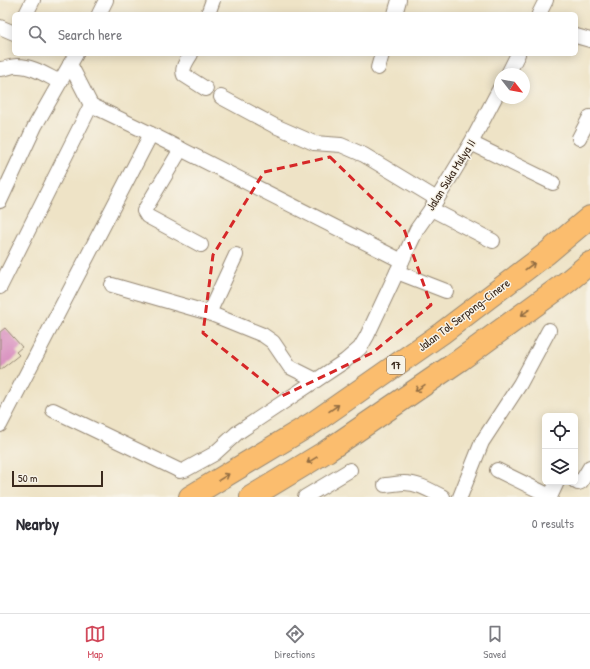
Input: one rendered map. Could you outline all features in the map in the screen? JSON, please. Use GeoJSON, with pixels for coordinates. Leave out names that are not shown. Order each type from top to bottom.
{"type":"FeatureCollection","features":[{"type":"Feature","properties":{"kind":"highway","name":"Jalan Tol Serpong–Cinere"},"geometry":{"type":"LineString","coordinates":[[190,497],[313,424],[436,338],[546,254],[590,217]]}},
{"type":"Feature","properties":{"kind":"highway"},"geometry":{"type":"LineString","coordinates":[[251,497],[327,451],[460,360],[567,282],[590,263]]}},
{"type":"Feature","properties":{"kind":"street"},"geometry":{"type":"LineString","coordinates":[[27,12],[33,0]]}},
{"type":"Feature","properties":{"kind":"street"},"geometry":{"type":"LineString","coordinates":[[99,12],[106,0]]}},
{"type":"Feature","properties":{"kind":"street"},"geometry":{"type":"LineString","coordinates":[[209,12],[213,0]]}},
{"type":"Feature","properties":{"kind":"street"},"geometry":{"type":"LineString","coordinates":[[395,12],[399,0]]}},
{"type":"Feature","properties":{"kind":"street"},"geometry":{"type":"LineString","coordinates":[[540,12],[546,0]]}},
{"type":"Feature","properties":{"kind":"street"},"geometry":{"type":"LineString","coordinates":[[0,28],[12,32]]}},
{"type":"Feature","properties":{"kind":"street"},"geometry":{"type":"LineString","coordinates":[[578,37],[590,40]]}},
{"type":"Feature","properties":{"kind":"street"},"geometry":{"type":"LineString","coordinates":[[190,56],[183,68],[183,73],[206,89]]}},
{"type":"Feature","properties":{"kind":"street"},"geometry":{"type":"LineString","coordinates":[[378,68],[381,56]]}},
{"type":"Feature","properties":{"kind":"street"},"geometry":{"type":"LineString","coordinates":[[511,68],[517,56]]}},
{"type":"Feature","properties":{"kind":"street"},"geometry":{"type":"LineString","coordinates":[[1,196],[36,126],[73,59]]}},
{"type":"Feature","properties":{"kind":"street"},"geometry":{"type":"LineString","coordinates":[[73,59],[91,105],[181,149],[446,291]]}},
{"type":"Feature","properties":{"kind":"street"},"geometry":{"type":"LineString","coordinates":[[0,69],[7,69],[17,66],[27,67],[60,82]]}},
{"type":"Feature","properties":{"kind":"street"},"geometry":{"type":"LineString","coordinates":[[221,97],[273,125],[314,143],[341,145],[364,155],[434,204],[493,241]]}},
{"type":"Feature","properties":{"kind":"street","name":"Jalan Suka Mulya II"},"geometry":{"type":"LineString","coordinates":[[53,410],[180,471],[185,470],[214,454],[237,433],[345,361],[360,348],[417,229],[471,143],[494,99]]}},
{"type":"Feature","properties":{"kind":"street"},"geometry":{"type":"LineString","coordinates":[[0,287],[91,105]]}},
{"type":"Feature","properties":{"kind":"street"},"geometry":{"type":"LineString","coordinates":[[579,138],[590,117]]}},
{"type":"Feature","properties":{"kind":"street"},"geometry":{"type":"LineString","coordinates":[[0,425],[5,404],[151,134]]}},
{"type":"Feature","properties":{"kind":"street"},"geometry":{"type":"LineString","coordinates":[[471,143],[553,183]]}},
{"type":"Feature","properties":{"kind":"street"},"geometry":{"type":"LineString","coordinates":[[181,149],[144,211],[147,216],[201,245]]}},
{"type":"Feature","properties":{"kind":"street"},"geometry":{"type":"LineString","coordinates":[[209,313],[236,255]]}},
{"type":"Feature","properties":{"kind":"street"},"geometry":{"type":"LineString","coordinates":[[112,285],[209,313],[269,338],[290,367],[316,380]]}},
{"type":"Feature","properties":{"kind":"street"},"geometry":{"type":"LineString","coordinates":[[460,497],[482,442],[520,384],[549,330]]}},
{"type":"Feature","properties":{"kind":"street"},"geometry":{"type":"LineString","coordinates":[[578,483],[581,482],[590,466]]}},
{"type":"Feature","properties":{"kind":"street"},"geometry":{"type":"LineString","coordinates":[[305,497],[350,470]]}},
{"type":"Feature","properties":{"kind":"street"},"geometry":{"type":"LineString","coordinates":[[497,470],[550,496],[556,485]]}},
{"type":"Feature","properties":{"kind":"street"},"geometry":{"type":"LineString","coordinates":[[385,485],[403,483],[421,486],[443,497]]}},
{"type":"Feature","properties":{"kind":"highlighted area"},"geometry":{"type":"Polygon","coordinates":[[[330,157],[404,229],[431,305],[372,353],[282,396],[203,333],[213,255],[264,172],[330,157]]]}},
{"type":"Feature","properties":{"kind":"building"},"geometry":{"type":"Polygon","coordinates":[[[5,328],[22,347],[16,352],[19,355],[0,370],[0,332],[5,328]]]}}]}
